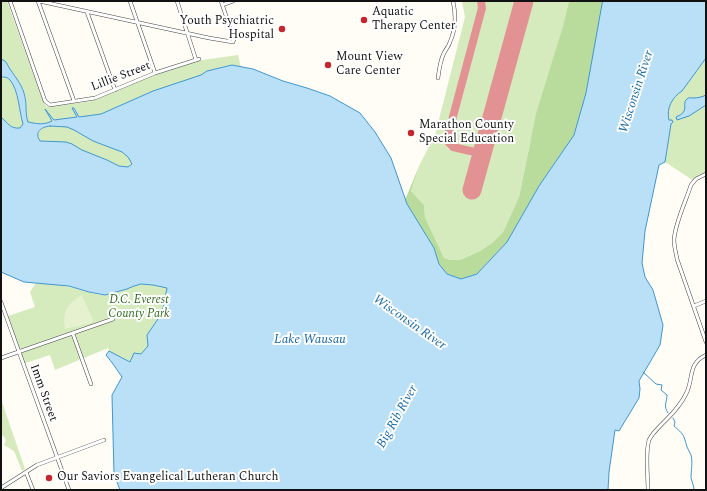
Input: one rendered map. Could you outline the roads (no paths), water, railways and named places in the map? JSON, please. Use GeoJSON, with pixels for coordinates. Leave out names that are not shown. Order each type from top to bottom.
{"type":"FeatureCollection","features":[{"type":"Feature","properties":{"kind":"street","name":"Lillie Street"},"geometry":{"type":"LineString","coordinates":[[10,1],[45,101],[51,105],[95,98],[155,73],[198,60],[187,33]]}},
{"type":"Feature","properties":{"kind":"street"},"geometry":{"type":"LineString","coordinates":[[39,1],[234,42],[221,3],[233,1]]}},
{"type":"Feature","properties":{"kind":"street"},"geometry":{"type":"LineString","coordinates":[[39,1],[74,102]]}},
{"type":"Feature","properties":{"kind":"street"},"geometry":{"type":"LineString","coordinates":[[130,1],[155,73]]}},
{"type":"Feature","properties":{"kind":"street"},"geometry":{"type":"LineString","coordinates":[[177,1],[187,33]]}},
{"type":"Feature","properties":{"kind":"street"},"geometry":{"type":"LineString","coordinates":[[438,78],[441,62],[454,28],[455,16],[453,1]]}},
{"type":"Feature","properties":{"kind":"street"},"geometry":{"type":"LineString","coordinates":[[87,12],[115,90]]}},
{"type":"Feature","properties":{"kind":"street"},"geometry":{"type":"LineString","coordinates":[[706,174],[696,179],[691,185],[674,239],[677,259],[706,342]]}},
{"type":"Feature","properties":{"kind":"street"},"geometry":{"type":"LineString","coordinates":[[694,306],[706,301]]}},
{"type":"Feature","properties":{"kind":"street","name":"Imm Street"},"geometry":{"type":"LineString","coordinates":[[1,302],[69,490]]}},
{"type":"Feature","properties":{"kind":"street"},"geometry":{"type":"LineString","coordinates":[[1,358],[113,319]]}},
{"type":"Feature","properties":{"kind":"street"},"geometry":{"type":"LineString","coordinates":[[73,334],[92,384]]}},
{"type":"Feature","properties":{"kind":"street"},"geometry":{"type":"LineString","coordinates":[[648,490],[648,447],[652,434],[681,402],[688,389],[694,364],[706,355]]}},
{"type":"Feature","properties":{"kind":"street"},"geometry":{"type":"LineString","coordinates":[[1,488],[37,465],[104,440]]}},
{"type":"Feature","properties":{"kind":"street"},"geometry":{"type":"LineString","coordinates":[[26,472],[33,490]]}},
{"type":"Feature","properties":{"kind":"water","name":"Lake Wausau"},"geometry":{"type":"Polygon","coordinates":[[[603,1],[706,1],[706,58],[682,91],[675,97],[669,108],[669,120],[672,120],[673,122],[671,124],[665,162],[659,165],[645,231],[642,263],[645,277],[653,290],[663,325],[660,345],[639,381],[639,398],[619,431],[615,430],[608,490],[120,490],[114,474],[112,395],[122,377],[106,355],[109,351],[130,362],[134,353],[141,354],[148,346],[147,335],[162,313],[167,288],[141,284],[105,295],[69,286],[24,282],[1,272],[1,117],[14,128],[20,128],[23,124],[17,95],[13,85],[8,78],[1,77],[1,59],[5,61],[23,89],[26,100],[28,122],[37,124],[52,121],[45,109],[54,120],[77,117],[72,108],[74,108],[79,117],[101,114],[153,91],[201,75],[207,71],[232,65],[253,69],[283,81],[330,96],[360,113],[375,132],[391,158],[407,204],[434,248],[439,264],[447,274],[461,279],[477,274],[507,242],[539,186],[574,135],[586,93],[603,1]],[[50,126],[41,129],[38,133],[38,138],[40,141],[66,142],[72,144],[119,166],[128,167],[132,164],[128,157],[122,152],[93,141],[67,127],[50,126]]]}},
{"type":"Feature","properties":{"kind":"water"},"geometry":{"type":"Polygon","coordinates":[[[706,95],[706,105],[689,116],[677,120],[676,117],[684,111],[685,102],[688,98],[698,98],[706,95]]]}},
{"type":"Feature","properties":{"kind":"waterway"},"geometry":{"type":"LineString","coordinates":[[643,372],[656,384],[662,385],[661,390],[667,395],[665,406],[668,413]]}},
{"type":"Feature","properties":{"kind":"waterway"},"geometry":{"type":"LineString","coordinates":[[673,418],[675,422],[674,426],[683,435],[691,455],[691,478],[694,490]]}},
{"type":"Feature","properties":{"kind":"place","name":"Aquatic Therapy Center"},"geometry":{"type":"Point","coordinates":[364,20]}},
{"type":"Feature","properties":{"kind":"place","name":"Youth Psychiatric Hospital"},"geometry":{"type":"Point","coordinates":[282,29]}},
{"type":"Feature","properties":{"kind":"place","name":"Mount View Care Center"},"geometry":{"type":"Point","coordinates":[328,65]}},
{"type":"Feature","properties":{"kind":"place","name":"Marathon County Special Education"},"geometry":{"type":"Point","coordinates":[411,133]}},
{"type":"Feature","properties":{"kind":"place","name":"Our Saviors Evangelical Lutheran Church"},"geometry":{"type":"Point","coordinates":[49,478]}},
{"type":"Feature","properties":{"kind":"water label","name":"Wisconsin River"},"geometry":{"type":"Point","coordinates":[637,92]}},
{"type":"Feature","properties":{"kind":"water label","name":"Wisconsin River"},"geometry":{"type":"Point","coordinates":[409,323]}},
{"type":"Feature","properties":{"kind":"water label","name":"Big Rib River"},"geometry":{"type":"Point","coordinates":[398,417]}},
{"type":"Feature","properties":{"kind":"park label","name":"D.C. Everest County Park"},"geometry":{"type":"Point","coordinates":[139,308]}}]}
